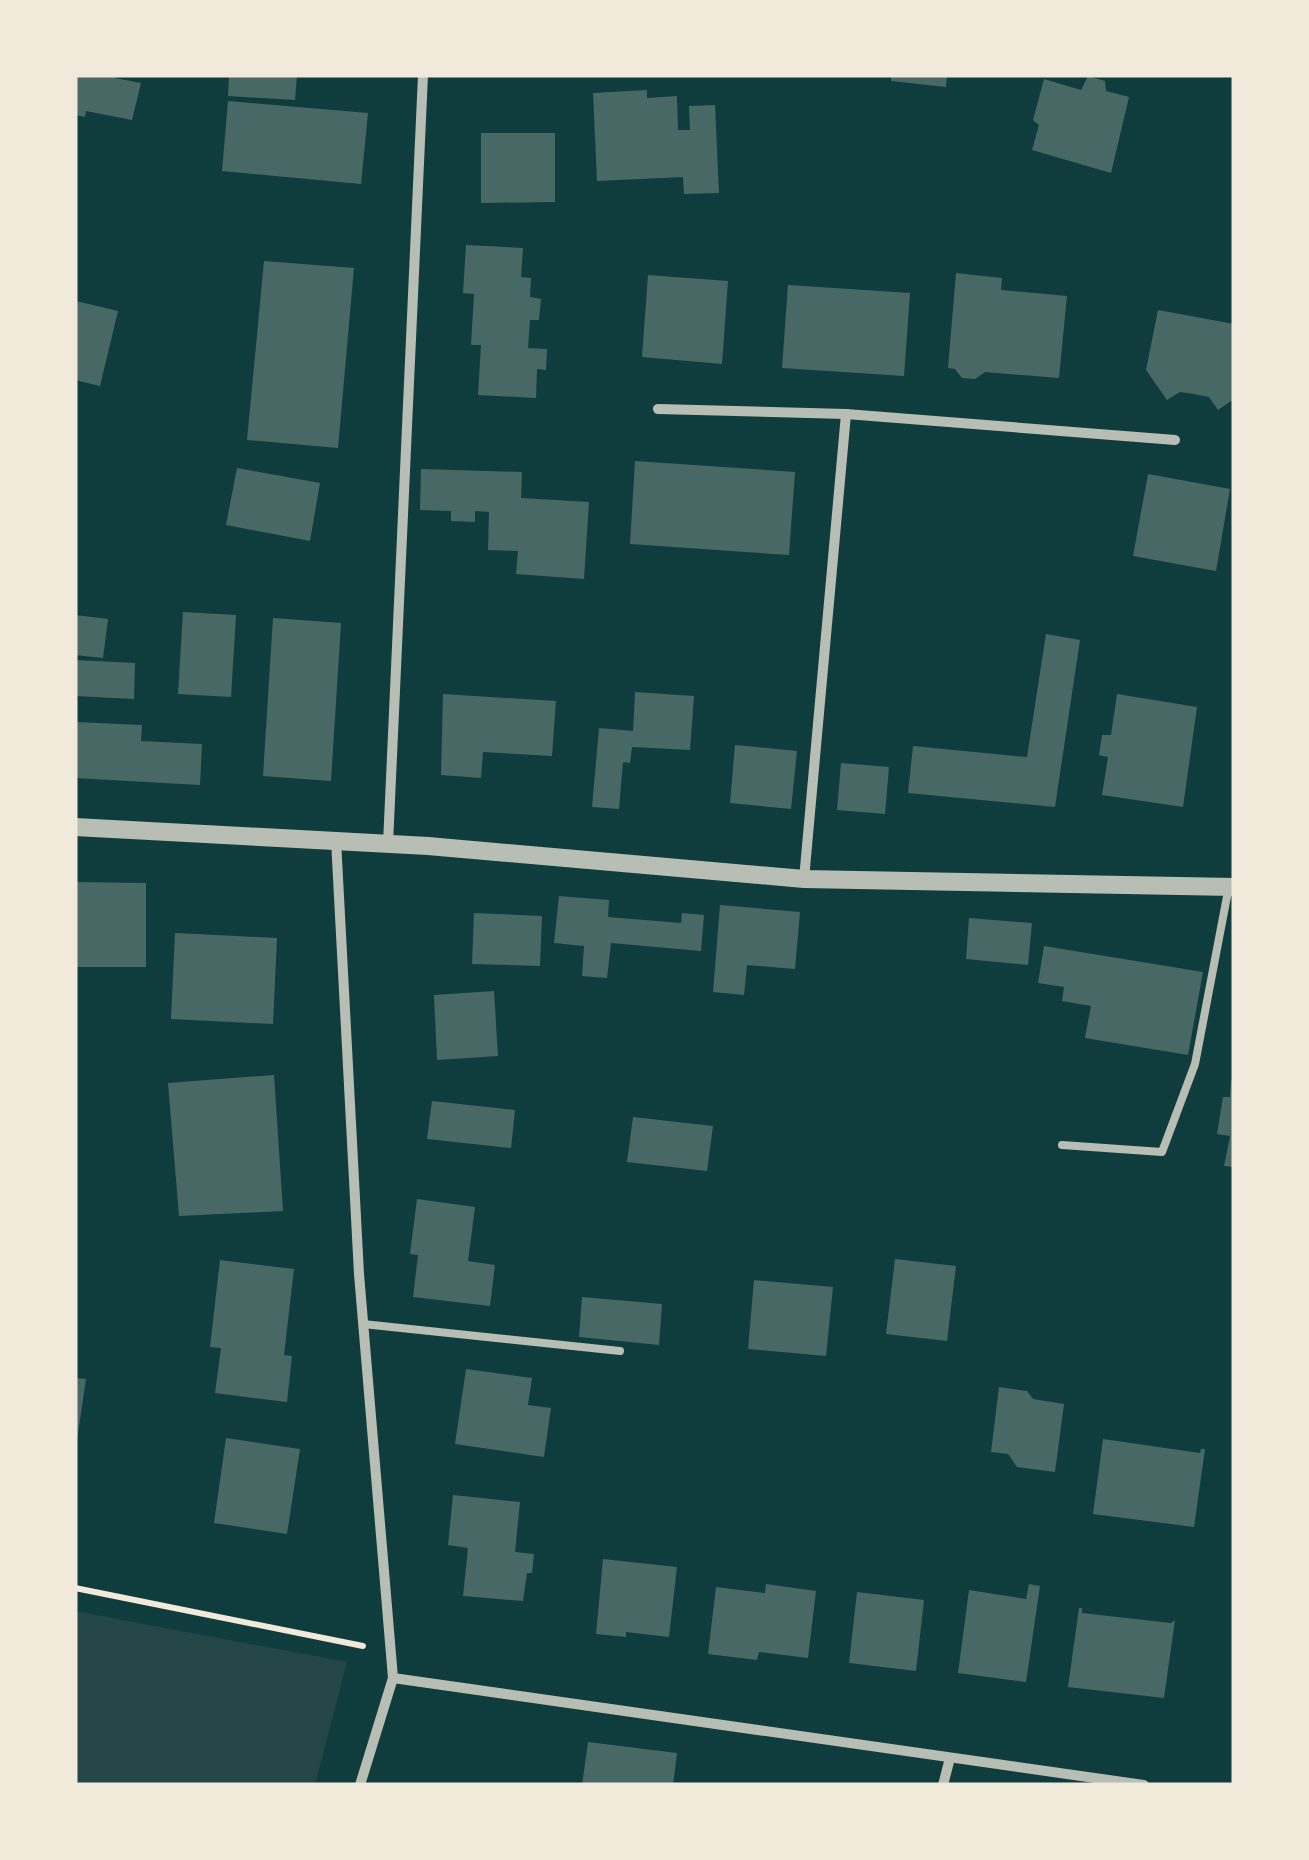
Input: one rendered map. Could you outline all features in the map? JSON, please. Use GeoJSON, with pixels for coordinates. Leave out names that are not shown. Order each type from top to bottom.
{"type":"FeatureCollection","features":[{"type":"Feature","properties":{"kind":"street"},"geometry":{"type":"LineString","coordinates":[[388,844],[424,75]]}},
{"type":"Feature","properties":{"kind":"street"},"geometry":{"type":"LineString","coordinates":[[658,410],[846,414],[1175,440]]}},
{"type":"Feature","properties":{"kind":"street"},"geometry":{"type":"LineString","coordinates":[[804,880],[846,414]]}},
{"type":"Feature","properties":{"kind":"street"},"geometry":{"type":"LineString","coordinates":[[75,827],[336,840],[804,880],[1232,886]]}},
{"type":"Feature","properties":{"kind":"street"},"geometry":{"type":"LineString","coordinates":[[336,840],[364,1324],[393,1678],[360,1785]]}},
{"type":"Feature","properties":{"kind":"street"},"geometry":{"type":"LineString","coordinates":[[393,1678],[1144,1785]]}},
{"type":"Feature","properties":{"kind":"street"},"geometry":{"type":"LineString","coordinates":[[942,1785],[950,1758]]}},
{"type":"Feature","properties":{"kind":"lane"},"geometry":{"type":"LineString","coordinates":[[1062,1145],[1162,1152],[1195,1064],[1232,886]]}},
{"type":"Feature","properties":{"kind":"lane"},"geometry":{"type":"LineString","coordinates":[[364,1324],[620,1352]]}},
{"type":"Feature","properties":{"kind":"path"},"geometry":{"type":"LineString","coordinates":[[75,1588],[390,1652]]}},
{"type":"Feature","properties":{"kind":"shaded area"},"geometry":{"type":"Polygon","coordinates":[[[75,1611],[347,1662],[315,1785],[75,1785],[75,1611]]]}},
{"type":"Feature","properties":{"kind":"building"},"geometry":{"type":"Polygon","coordinates":[[[75,75],[116,75],[115,78],[141,83],[132,120],[86,111],[85,117],[75,115],[75,75]]]}},
{"type":"Feature","properties":{"kind":"building"},"geometry":{"type":"Polygon","coordinates":[[[229,75],[297,75],[295,100],[228,96],[229,75]]]}},
{"type":"Feature","properties":{"kind":"building"},"geometry":{"type":"Polygon","coordinates":[[[891,75],[947,75],[946,87],[891,81],[891,75]]]}},
{"type":"Feature","properties":{"kind":"building"},"geometry":{"type":"Polygon","coordinates":[[[1088,76],[1105,81],[1106,91],[1129,97],[1111,173],[1032,150],[1039,125],[1033,120],[1044,79],[1081,90],[1088,76]]]}},
{"type":"Feature","properties":{"kind":"building"},"geometry":{"type":"Polygon","coordinates":[[[647,90],[647,98],[677,96],[678,130],[690,130],[689,106],[715,105],[719,193],[684,194],[683,177],[597,181],[593,93],[647,90]]]}},
{"type":"Feature","properties":{"kind":"building"},"geometry":{"type":"Polygon","coordinates":[[[228,101],[368,113],[361,184],[222,171],[228,101]]]}},
{"type":"Feature","properties":{"kind":"building"},"geometry":{"type":"Polygon","coordinates":[[[481,133],[555,133],[555,202],[481,203],[481,133]]]}},
{"type":"Feature","properties":{"kind":"building"},"geometry":{"type":"Polygon","coordinates":[[[466,245],[523,248],[521,277],[531,278],[530,297],[541,299],[539,320],[530,320],[528,348],[547,349],[546,370],[537,369],[536,398],[478,395],[481,345],[471,345],[474,294],[463,293],[466,245]]]}},
{"type":"Feature","properties":{"kind":"building"},"geometry":{"type":"Polygon","coordinates":[[[264,261],[354,268],[338,448],[247,440],[264,261]]]}},
{"type":"Feature","properties":{"kind":"building"},"geometry":{"type":"Polygon","coordinates":[[[956,273],[1002,278],[1001,290],[1067,296],[1059,378],[985,372],[975,379],[962,378],[955,369],[948,368],[956,273]]]}},
{"type":"Feature","properties":{"kind":"building"},"geometry":{"type":"Polygon","coordinates":[[[648,275],[728,281],[722,364],[642,357],[648,275]]]}},
{"type":"Feature","properties":{"kind":"building"},"geometry":{"type":"Polygon","coordinates":[[[788,285],[910,293],[904,376],[782,368],[788,285]]]}},
{"type":"Feature","properties":{"kind":"building"},"geometry":{"type":"Polygon","coordinates":[[[76,301],[118,311],[100,386],[75,380],[76,301]]]}},
{"type":"Feature","properties":{"kind":"building"},"geometry":{"type":"Polygon","coordinates":[[[1158,310],[1234,324],[1234,399],[1218,410],[1209,397],[1194,394],[1180,392],[1167,400],[1146,370],[1158,310]]]}},
{"type":"Feature","properties":{"kind":"building"},"geometry":{"type":"Polygon","coordinates":[[[635,461],[795,472],[789,555],[630,544],[635,461]]]}},
{"type":"Feature","properties":{"kind":"building"},"geometry":{"type":"Polygon","coordinates":[[[237,468],[320,483],[310,541],[226,525],[237,468]]]}},
{"type":"Feature","properties":{"kind":"building"},"geometry":{"type":"Polygon","coordinates":[[[421,469],[522,472],[521,498],[589,502],[584,579],[516,574],[518,551],[488,550],[489,512],[475,511],[475,522],[451,521],[451,511],[420,510],[421,469]]]}},
{"type":"Feature","properties":{"kind":"building"},"geometry":{"type":"Polygon","coordinates":[[[1148,474],[1230,489],[1216,571],[1133,556],[1148,474]]]}},
{"type":"Feature","properties":{"kind":"building"},"geometry":{"type":"Polygon","coordinates":[[[183,612],[236,615],[231,697],[178,694],[183,612]]]}},
{"type":"Feature","properties":{"kind":"building"},"geometry":{"type":"Polygon","coordinates":[[[75,615],[108,619],[103,658],[75,655],[75,615]]]}},
{"type":"Feature","properties":{"kind":"building"},"geometry":{"type":"Polygon","coordinates":[[[273,618],[341,623],[331,781],[263,776],[273,618]]]}},
{"type":"Feature","properties":{"kind":"building"},"geometry":{"type":"Polygon","coordinates":[[[1046,634],[1080,640],[1055,807],[908,793],[913,746],[1027,757],[1046,634]]]}},
{"type":"Feature","properties":{"kind":"building"},"geometry":{"type":"Polygon","coordinates":[[[75,660],[135,663],[134,699],[75,696],[75,660]]]}},
{"type":"Feature","properties":{"kind":"building"},"geometry":{"type":"Polygon","coordinates":[[[635,692],[694,696],[690,750],[632,747],[630,763],[623,762],[619,809],[592,807],[599,728],[633,731],[635,692]]]}},
{"type":"Feature","properties":{"kind":"building"},"geometry":{"type":"Polygon","coordinates":[[[443,694],[556,701],[552,756],[483,752],[481,778],[441,775],[443,694]]]}},
{"type":"Feature","properties":{"kind":"building"},"geometry":{"type":"Polygon","coordinates":[[[1117,694],[1197,707],[1183,807],[1102,795],[1108,757],[1099,755],[1102,735],[1111,735],[1117,694]]]}},
{"type":"Feature","properties":{"kind":"building"},"geometry":{"type":"Polygon","coordinates":[[[75,722],[142,725],[141,741],[202,744],[200,785],[75,778],[75,722]]]}},
{"type":"Feature","properties":{"kind":"building"},"geometry":{"type":"Polygon","coordinates":[[[735,745],[797,751],[791,809],[730,803],[735,745]]]}},
{"type":"Feature","properties":{"kind":"building"},"geometry":{"type":"Polygon","coordinates":[[[841,763],[889,767],[885,814],[837,810],[841,763]]]}},
{"type":"Feature","properties":{"kind":"building"},"geometry":{"type":"Polygon","coordinates":[[[75,882],[146,883],[146,967],[75,967],[75,882]]]}},
{"type":"Feature","properties":{"kind":"building"},"geometry":{"type":"Polygon","coordinates":[[[559,896],[609,900],[608,917],[681,923],[682,913],[704,915],[701,951],[611,943],[607,978],[582,976],[584,946],[554,943],[559,896]]]}},
{"type":"Feature","properties":{"kind":"building"},"geometry":{"type":"Polygon","coordinates":[[[720,905],[800,912],[795,969],[747,965],[744,995],[713,992],[720,905]]]}},
{"type":"Feature","properties":{"kind":"building"},"geometry":{"type":"Polygon","coordinates":[[[474,913],[542,916],[540,966],[472,964],[474,913]]]}},
{"type":"Feature","properties":{"kind":"building"},"geometry":{"type":"Polygon","coordinates":[[[969,918],[1032,923],[1028,965],[966,959],[969,918]]]}},
{"type":"Feature","properties":{"kind":"building"},"geometry":{"type":"Polygon","coordinates":[[[175,933],[277,938],[273,1024],[171,1019],[175,933]]]}},
{"type":"Feature","properties":{"kind":"building"},"geometry":{"type":"Polygon","coordinates":[[[1044,946],[1203,972],[1188,1055],[1085,1038],[1091,1006],[1062,1001],[1064,987],[1038,983],[1044,946]]]}},
{"type":"Feature","properties":{"kind":"building"},"geometry":{"type":"Polygon","coordinates":[[[494,991],[498,1056],[437,1060],[434,995],[494,991]]]}},
{"type":"Feature","properties":{"kind":"building"},"geometry":{"type":"Polygon","coordinates":[[[274,1075],[283,1211],[179,1216],[168,1083],[274,1075]]]}},
{"type":"Feature","properties":{"kind":"building"},"geometry":{"type":"Polygon","coordinates":[[[1231,1080],[1234,1167],[1224,1166],[1230,1136],[1217,1134],[1223,1097],[1230,1097],[1231,1080]]]}},
{"type":"Feature","properties":{"kind":"building"},"geometry":{"type":"Polygon","coordinates":[[[432,1101],[515,1110],[511,1148],[427,1139],[432,1101]]]}},
{"type":"Feature","properties":{"kind":"building"},"geometry":{"type":"Polygon","coordinates":[[[633,1117],[713,1126],[707,1171],[627,1162],[633,1117]]]}},
{"type":"Feature","properties":{"kind":"building"},"geometry":{"type":"Polygon","coordinates":[[[417,1199],[475,1207],[468,1261],[495,1265],[490,1306],[413,1297],[418,1255],[410,1254],[417,1199]]]}},
{"type":"Feature","properties":{"kind":"building"},"geometry":{"type":"Polygon","coordinates":[[[895,1259],[956,1266],[947,1341],[886,1334],[895,1259]]]}},
{"type":"Feature","properties":{"kind":"building"},"geometry":{"type":"Polygon","coordinates":[[[220,1260],[294,1269],[284,1355],[292,1356],[287,1402],[215,1393],[221,1348],[210,1347],[220,1260]]]}},
{"type":"Feature","properties":{"kind":"building"},"geometry":{"type":"Polygon","coordinates":[[[754,1280],[833,1287],[826,1356],[748,1349],[754,1280]]]}},
{"type":"Feature","properties":{"kind":"building"},"geometry":{"type":"Polygon","coordinates":[[[582,1297],[662,1304],[659,1345],[579,1337],[582,1297]]]}},
{"type":"Feature","properties":{"kind":"building"},"geometry":{"type":"Polygon","coordinates":[[[466,1369],[532,1378],[528,1405],[551,1408],[544,1457],[455,1444],[466,1369]]]}},
{"type":"Feature","properties":{"kind":"building"},"geometry":{"type":"Polygon","coordinates":[[[75,1378],[86,1379],[77,1440],[75,1440],[75,1378]]]}},
{"type":"Feature","properties":{"kind":"building"},"geometry":{"type":"Polygon","coordinates":[[[999,1387],[1027,1391],[1033,1399],[1064,1404],[1055,1472],[1017,1467],[1008,1454],[991,1452],[999,1387]]]}},
{"type":"Feature","properties":{"kind":"building"},"geometry":{"type":"Polygon","coordinates":[[[226,1438],[300,1449],[287,1534],[214,1523],[226,1438]]]}},
{"type":"Feature","properties":{"kind":"building"},"geometry":{"type":"Polygon","coordinates":[[[1103,1439],[1200,1453],[1205,1449],[1194,1527],[1093,1514],[1103,1439]]]}},
{"type":"Feature","properties":{"kind":"building"},"geometry":{"type":"Polygon","coordinates":[[[453,1495],[520,1502],[515,1552],[534,1554],[523,1601],[463,1596],[468,1548],[448,1545],[453,1495]]]}},
{"type":"Feature","properties":{"kind":"building"},"geometry":{"type":"Polygon","coordinates":[[[603,1559],[677,1567],[669,1637],[626,1632],[626,1637],[596,1634],[603,1559]]]}},
{"type":"Feature","properties":{"kind":"building"},"geometry":{"type":"Polygon","coordinates":[[[766,1584],[816,1591],[808,1658],[759,1652],[757,1660],[708,1654],[716,1587],[765,1593],[766,1584]]]}},
{"type":"Feature","properties":{"kind":"building"},"geometry":{"type":"Polygon","coordinates":[[[1029,1584],[1040,1586],[1026,1682],[958,1673],[969,1590],[1026,1599],[1029,1584]]]}},
{"type":"Feature","properties":{"kind":"building"},"geometry":{"type":"Polygon","coordinates":[[[857,1592],[924,1600],[916,1671],[849,1663],[857,1592]]]}},
{"type":"Feature","properties":{"kind":"building"},"geometry":{"type":"Polygon","coordinates":[[[1079,1608],[1082,1613],[1171,1623],[1175,1620],[1164,1698],[1068,1687],[1079,1608]]]}},
{"type":"Feature","properties":{"kind":"building"},"geometry":{"type":"Polygon","coordinates":[[[588,1742],[677,1753],[673,1785],[582,1785],[588,1742]]]}}]}
